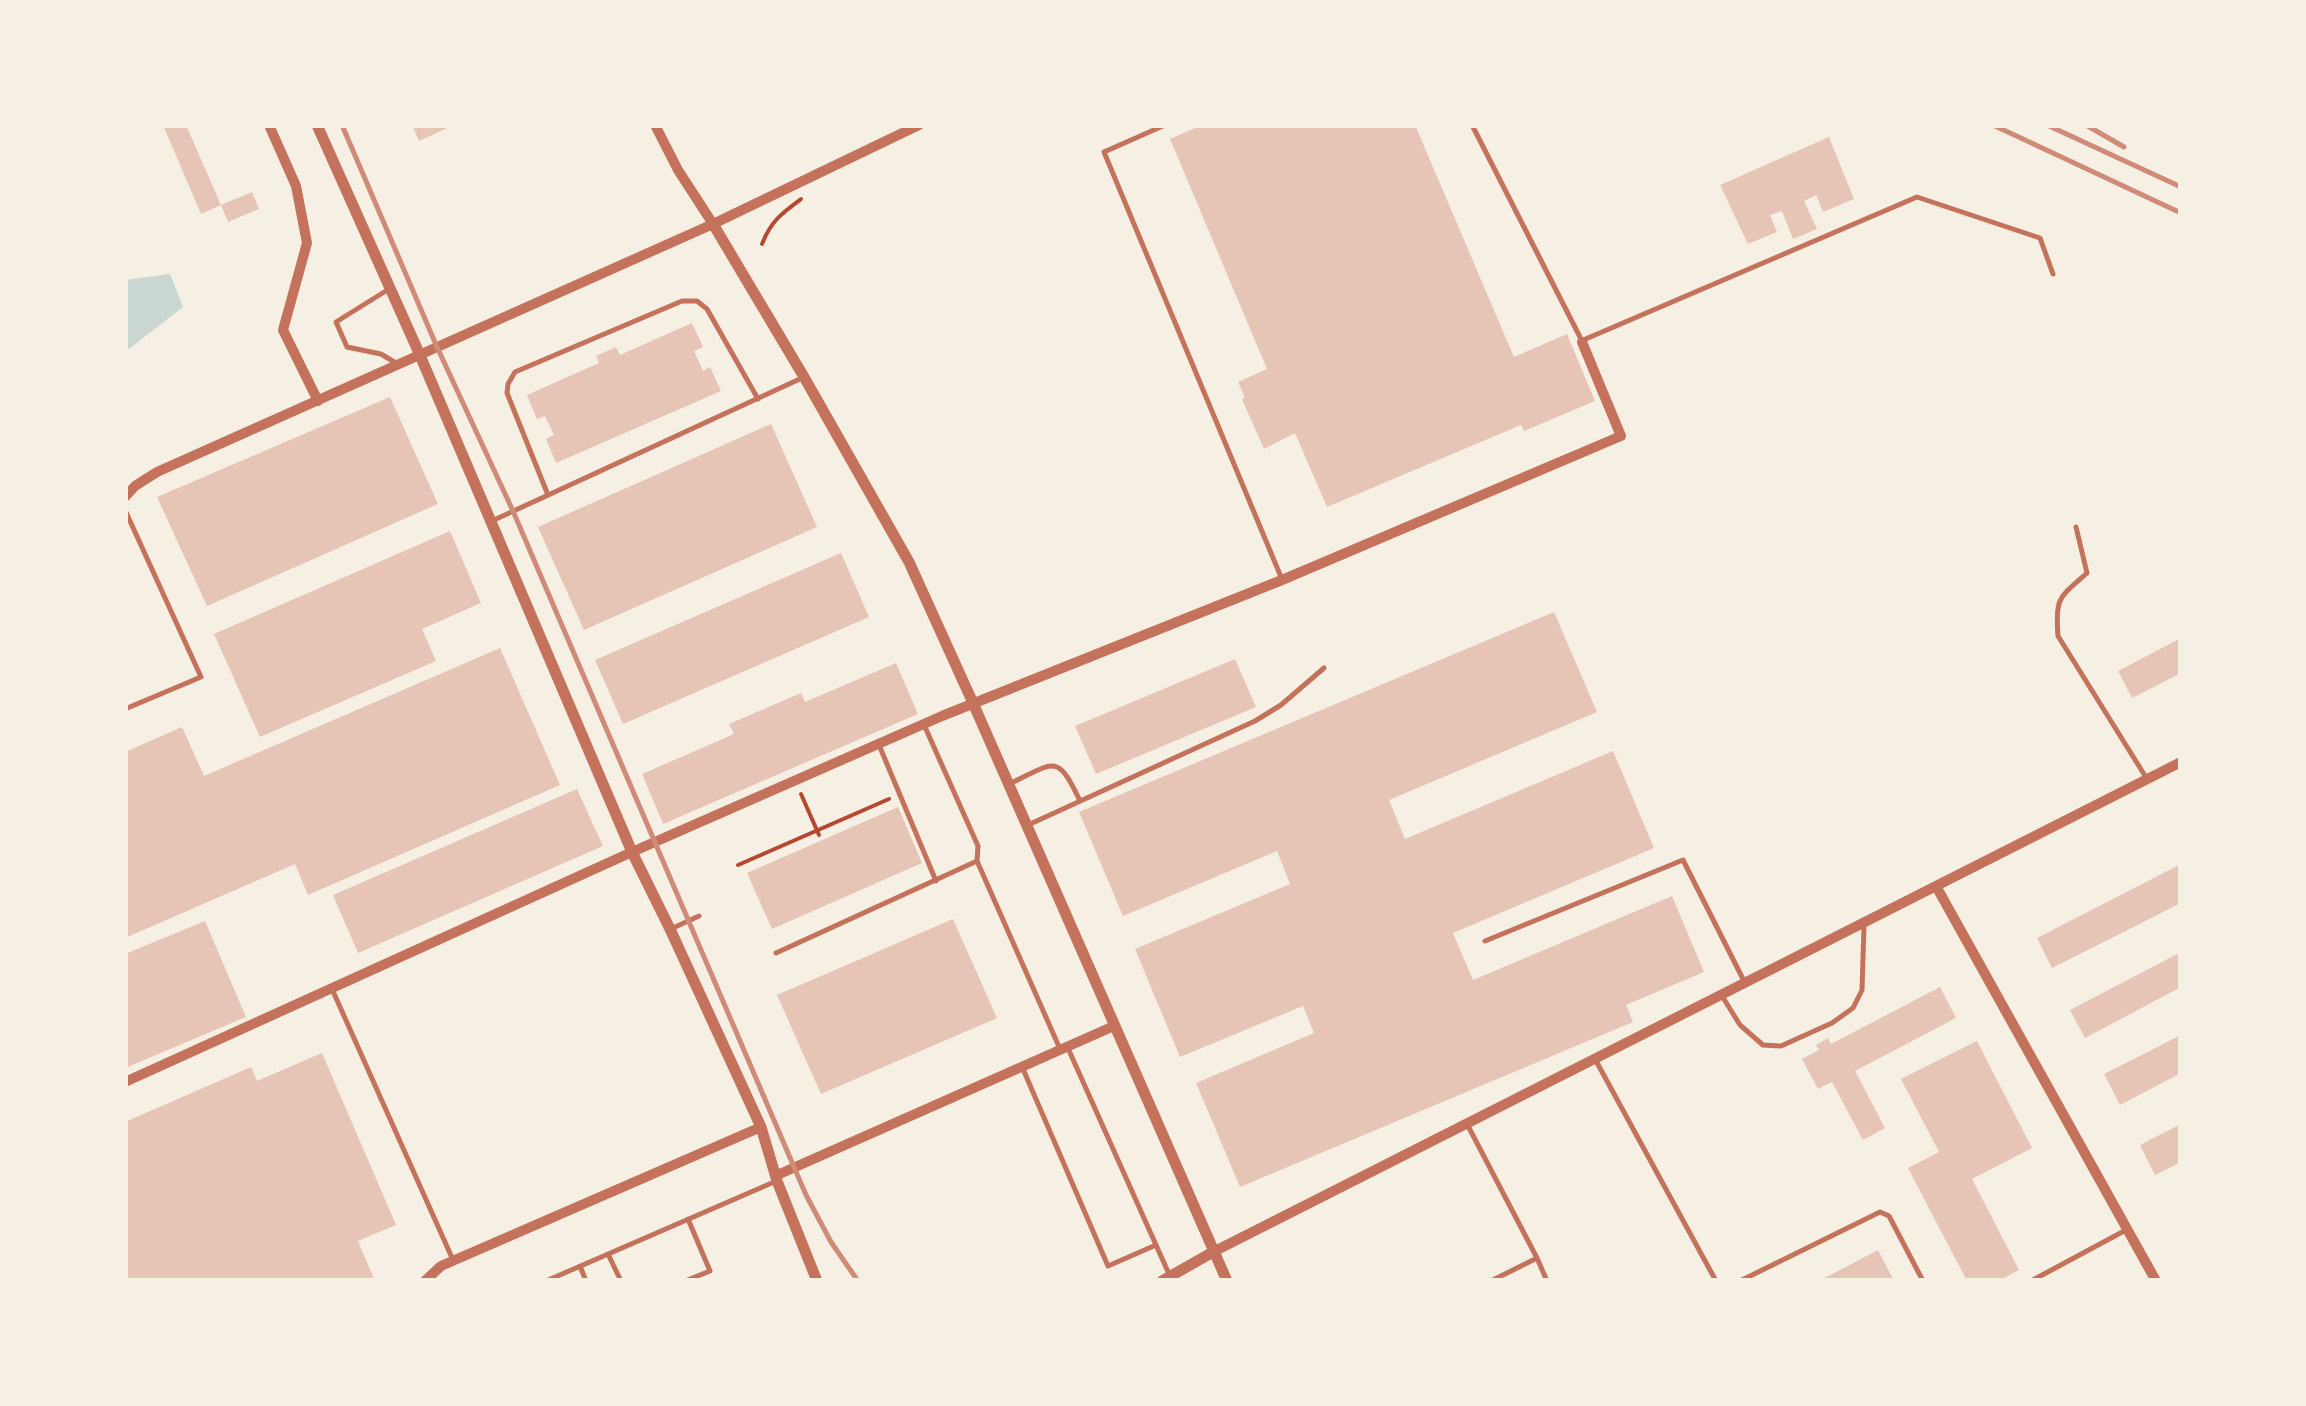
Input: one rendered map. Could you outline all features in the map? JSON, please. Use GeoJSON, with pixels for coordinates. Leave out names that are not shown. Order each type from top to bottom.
{"type":"FeatureCollection","features":[{"type":"Feature","properties":{"kind":"street"},"geometry":{"type":"LineString","coordinates":[[269,125],[296,186],[307,243],[283,330],[318,401]]}},
{"type":"Feature","properties":{"kind":"street"},"geometry":{"type":"LineString","coordinates":[[317,125],[632,852],[761,1127],[776,1179],[817,1281]]}},
{"type":"Feature","properties":{"kind":"street"},"geometry":{"type":"LineString","coordinates":[[655,125],[909,562],[1226,1281]]}},
{"type":"Feature","properties":{"kind":"street"},"geometry":{"type":"LineString","coordinates":[[125,497],[156,472],[713,224],[919,125]]}},
{"type":"Feature","properties":{"kind":"street"},"geometry":{"type":"LineString","coordinates":[[125,1082],[924,724],[1282,580],[1621,436],[1582,342]]}},
{"type":"Feature","properties":{"kind":"street"},"geometry":{"type":"LineString","coordinates":[[1166,1279],[2181,762]]}},
{"type":"Feature","properties":{"kind":"street"},"geometry":{"type":"LineString","coordinates":[[1936,886],[2156,1281]]}},
{"type":"Feature","properties":{"kind":"street"},"geometry":{"type":"LineString","coordinates":[[776,1179],[1114,1026]]}},
{"type":"Feature","properties":{"kind":"street"},"geometry":{"type":"LineString","coordinates":[[425,1281],[453,1260],[761,1127]]}},
{"type":"Feature","properties":{"kind":"lane"},"geometry":{"type":"LineString","coordinates":[[1165,125],[1104,152],[1282,580]]}},
{"type":"Feature","properties":{"kind":"lane"},"geometry":{"type":"LineString","coordinates":[[1472,125],[1582,342],[1918,197],[2040,238],[2052,274]]}},
{"type":"Feature","properties":{"kind":"lane"},"geometry":{"type":"LineString","coordinates":[[389,289],[336,322],[347,348],[381,354],[400,365]]}},
{"type":"Feature","properties":{"kind":"lane"},"geometry":{"type":"LineString","coordinates":[[548,495],[507,394],[515,372],[682,302],[697,301],[707,309],[758,400]]}},
{"type":"Feature","properties":{"kind":"lane"},"geometry":{"type":"LineString","coordinates":[[491,522],[804,377]]}},
{"type":"Feature","properties":{"kind":"lane"},"geometry":{"type":"LineString","coordinates":[[125,510],[201,676],[125,709]]}},
{"type":"Feature","properties":{"kind":"lane"},"geometry":{"type":"LineString","coordinates":[[2076,527],[2087,573],[2060,598],[2056,612],[2058,636],[2146,780]]}},
{"type":"Feature","properties":{"kind":"lane"},"geometry":{"type":"LineString","coordinates":[[1027,825],[1255,720],[1280,705],[1324,668]]}},
{"type":"Feature","properties":{"kind":"lane"},"geometry":{"type":"LineString","coordinates":[[924,724],[978,846],[977,861],[1156,1245],[1166,1279]]}},
{"type":"Feature","properties":{"kind":"lane"},"geometry":{"type":"LineString","coordinates":[[878,744],[936,880]]}},
{"type":"Feature","properties":{"kind":"lane"},"geometry":{"type":"LineString","coordinates":[[1009,784],[1050,766],[1060,767],[1080,801]]}},
{"type":"Feature","properties":{"kind":"lane"},"geometry":{"type":"LineString","coordinates":[[1485,940],[1683,860],[1745,982]]}},
{"type":"Feature","properties":{"kind":"lane"},"geometry":{"type":"LineString","coordinates":[[776,953],[977,861]]}},
{"type":"Feature","properties":{"kind":"lane"},"geometry":{"type":"LineString","coordinates":[[670,929],[699,916]]}},
{"type":"Feature","properties":{"kind":"lane"},"geometry":{"type":"LineString","coordinates":[[1722,994],[1740,1025],[1763,1045],[1781,1046],[1832,1023],[1854,1008],[1862,990],[1864,922]]}},
{"type":"Feature","properties":{"kind":"lane"},"geometry":{"type":"LineString","coordinates":[[332,988],[453,1260]]}},
{"type":"Feature","properties":{"kind":"lane"},"geometry":{"type":"LineString","coordinates":[[1595,1059],[1716,1281]]}},
{"type":"Feature","properties":{"kind":"lane"},"geometry":{"type":"LineString","coordinates":[[1022,1066],[1108,1266],[1156,1245]]}},
{"type":"Feature","properties":{"kind":"lane"},"geometry":{"type":"LineString","coordinates":[[1467,1124],[1547,1281]]}},
{"type":"Feature","properties":{"kind":"lane"},"geometry":{"type":"LineString","coordinates":[[546,1281],[776,1179]]}},
{"type":"Feature","properties":{"kind":"lane"},"geometry":{"type":"LineString","coordinates":[[1740,1281],[1880,1212],[1889,1216],[1923,1281]]}},
{"type":"Feature","properties":{"kind":"lane"},"geometry":{"type":"LineString","coordinates":[[685,1281],[710,1271],[688,1220]]}},
{"type":"Feature","properties":{"kind":"lane"},"geometry":{"type":"LineString","coordinates":[[2032,1281],[2127,1230]]}},
{"type":"Feature","properties":{"kind":"lane"},"geometry":{"type":"LineString","coordinates":[[608,1254],[621,1281]]}},
{"type":"Feature","properties":{"kind":"lane"},"geometry":{"type":"LineString","coordinates":[[1491,1281],[1536,1258]]}},
{"type":"Feature","properties":{"kind":"lane"},"geometry":{"type":"LineString","coordinates":[[580,1266],[586,1281]]}},
{"type":"Feature","properties":{"kind":"lane"},"geometry":{"type":"LineString","coordinates":[[438,1268],[444,1281]]}},
{"type":"Feature","properties":{"kind":"path"},"geometry":{"type":"LineString","coordinates":[[796,780],[818,832]]}},
{"type":"Feature","properties":{"kind":"path"},"geometry":{"type":"LineString","coordinates":[[738,864],[893,797]]}},
{"type":"Feature","properties":{"kind":"shaded area"},"geometry":{"type":"Polygon","coordinates":[[[170,274],[183,307],[125,352],[125,280],[170,274]]]}},
{"type":"Feature","properties":{"kind":"building"},"geometry":{"type":"Polygon","coordinates":[[[163,125],[186,125],[221,205],[201,214],[163,125]]]}},
{"type":"Feature","properties":{"kind":"building"},"geometry":{"type":"Polygon","coordinates":[[[412,125],[454,125],[419,141],[412,125]]]}},
{"type":"Feature","properties":{"kind":"building"},"geometry":{"type":"Polygon","coordinates":[[[1202,125],[1415,125],[1514,357],[1567,334],[1595,401],[1524,431],[1521,425],[1327,507],[1295,433],[1264,449],[1242,399],[1245,398],[1238,382],[1267,369],[1170,139],[1202,125]]]}},
{"type":"Feature","properties":{"kind":"building"},"geometry":{"type":"Polygon","coordinates":[[[1829,137],[1854,199],[1823,212],[1816,195],[1804,201],[1817,229],[1793,239],[1782,211],[1770,215],[1777,232],[1748,244],[1720,185],[1829,137]]]}},
{"type":"Feature","properties":{"kind":"building"},"geometry":{"type":"Polygon","coordinates":[[[252,192],[259,209],[228,222],[221,205],[252,192]]]}},
{"type":"Feature","properties":{"kind":"building"},"geometry":{"type":"Polygon","coordinates":[[[692,323],[703,347],[694,351],[703,371],[710,367],[721,391],[556,463],[546,439],[554,435],[545,416],[537,419],[527,395],[599,363],[596,356],[616,347],[620,355],[692,323]]]}},
{"type":"Feature","properties":{"kind":"building"},"geometry":{"type":"Polygon","coordinates":[[[390,397],[438,504],[207,606],[157,497],[390,397]]]}},
{"type":"Feature","properties":{"kind":"building"},"geometry":{"type":"Polygon","coordinates":[[[771,424],[817,527],[584,630],[538,527],[771,424]]]}},
{"type":"Feature","properties":{"kind":"building"},"geometry":{"type":"Polygon","coordinates":[[[450,531],[481,603],[422,629],[436,661],[260,737],[214,634],[450,531]]]}},
{"type":"Feature","properties":{"kind":"building"},"geometry":{"type":"Polygon","coordinates":[[[841,553],[869,617],[623,724],[595,660],[841,553]]]}},
{"type":"Feature","properties":{"kind":"building"},"geometry":{"type":"Polygon","coordinates":[[[1554,612],[1597,712],[1389,800],[1405,839],[1613,751],[1654,848],[1453,933],[1473,980],[1672,896],[1704,972],[1626,1005],[1633,1022],[1240,1187],[1196,1083],[1314,1033],[1303,1006],[1180,1057],[1135,949],[1290,884],[1277,851],[1123,916],[1079,812],[1554,612]]]}},
{"type":"Feature","properties":{"kind":"building"},"geometry":{"type":"Polygon","coordinates":[[[2181,638],[2181,673],[2132,698],[2118,671],[2181,638]]]}},
{"type":"Feature","properties":{"kind":"building"},"geometry":{"type":"Polygon","coordinates":[[[500,648],[560,785],[308,895],[295,864],[125,938],[125,752],[182,727],[204,776],[500,648]]]}},
{"type":"Feature","properties":{"kind":"building"},"geometry":{"type":"Polygon","coordinates":[[[1235,659],[1256,707],[1096,774],[1075,726],[1235,659]]]}},
{"type":"Feature","properties":{"kind":"building"},"geometry":{"type":"Polygon","coordinates":[[[896,663],[918,714],[663,824],[642,774],[734,734],[729,724],[801,693],[805,702],[896,663]]]}},
{"type":"Feature","properties":{"kind":"building"},"geometry":{"type":"Polygon","coordinates":[[[577,789],[603,846],[358,953],[333,895],[577,789]]]}},
{"type":"Feature","properties":{"kind":"building"},"geometry":{"type":"Polygon","coordinates":[[[898,807],[922,863],[772,929],[747,873],[898,807]]]}},
{"type":"Feature","properties":{"kind":"building"},"geometry":{"type":"Polygon","coordinates":[[[2181,864],[2181,903],[2052,968],[2037,938],[2181,864]]]}},
{"type":"Feature","properties":{"kind":"building"},"geometry":{"type":"Polygon","coordinates":[[[953,919],[997,1018],[821,1094],[777,995],[953,919]]]}},
{"type":"Feature","properties":{"kind":"building"},"geometry":{"type":"Polygon","coordinates":[[[205,921],[246,1017],[125,1068],[125,954],[205,921]]]}},
{"type":"Feature","properties":{"kind":"building"},"geometry":{"type":"Polygon","coordinates":[[[2181,952],[2181,987],[2085,1038],[2070,1010],[2181,952]]]}},
{"type":"Feature","properties":{"kind":"building"},"geometry":{"type":"Polygon","coordinates":[[[1940,987],[1956,1018],[1855,1071],[1885,1128],[1863,1140],[1832,1082],[1818,1089],[1802,1059],[1819,1050],[1816,1045],[1828,1038],[1831,1044],[1940,987]]]}},
{"type":"Feature","properties":{"kind":"building"},"geometry":{"type":"Polygon","coordinates":[[[2181,1035],[2181,1073],[2120,1105],[2104,1074],[2181,1035]]]}},
{"type":"Feature","properties":{"kind":"building"},"geometry":{"type":"Polygon","coordinates":[[[1977,1041],[2032,1148],[1972,1179],[2019,1270],[1998,1281],[1967,1281],[1908,1168],[1939,1152],[1901,1079],[1977,1041]]]}},
{"type":"Feature","properties":{"kind":"building"},"geometry":{"type":"Polygon","coordinates":[[[322,1053],[396,1225],[358,1241],[375,1281],[125,1281],[125,1122],[251,1067],[257,1081],[322,1053]]]}},
{"type":"Feature","properties":{"kind":"building"},"geometry":{"type":"Polygon","coordinates":[[[2181,1124],[2181,1162],[2155,1175],[2140,1145],[2181,1124]]]}},
{"type":"Feature","properties":{"kind":"building"},"geometry":{"type":"Polygon","coordinates":[[[1878,1250],[1894,1281],[1819,1281],[1878,1250]]]}},
{"type":"Feature","properties":{"kind":"railway"},"geometry":{"type":"LineString","coordinates":[[342,125],[437,347],[513,511],[806,1195],[858,1281]]}},
{"type":"Feature","properties":{"kind":"railway"},"geometry":{"type":"LineString","coordinates":[[1993,125],[2181,213]]}},
{"type":"Feature","properties":{"kind":"railway"},"geometry":{"type":"LineString","coordinates":[[2047,125],[2181,187]]}},
{"type":"Feature","properties":{"kind":"railway"},"geometry":{"type":"LineString","coordinates":[[2086,125],[2124,147]]}}]}
